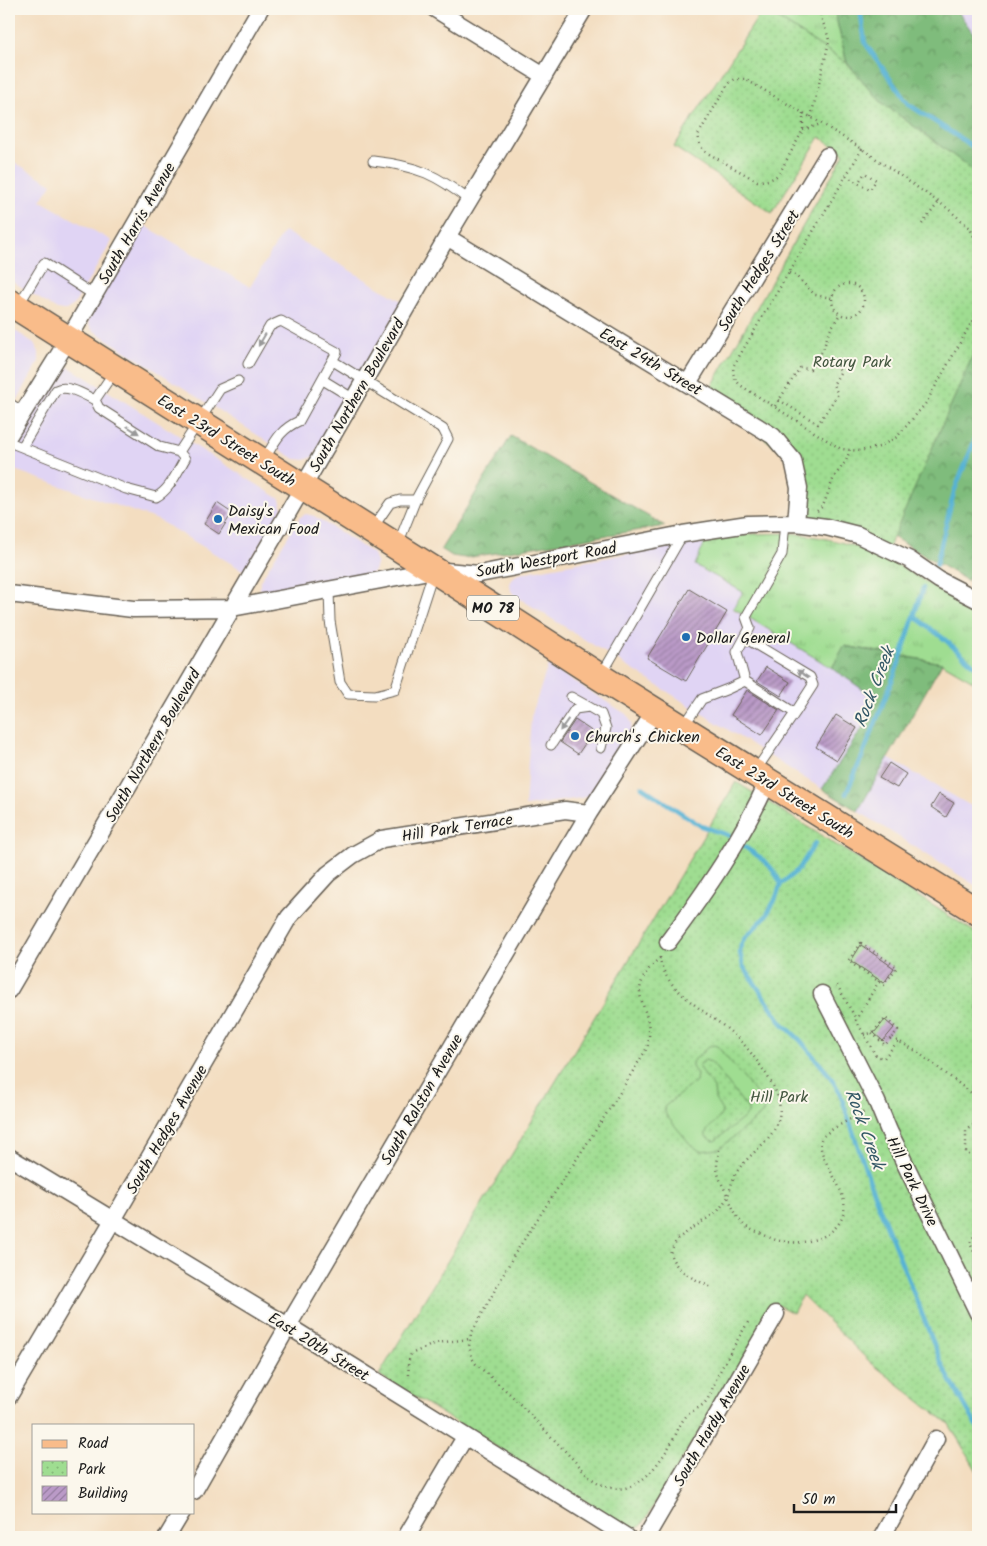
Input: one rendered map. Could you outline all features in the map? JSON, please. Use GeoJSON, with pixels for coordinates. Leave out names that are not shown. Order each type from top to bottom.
{"type":"FeatureCollection","features":[{"type":"Feature","properties":{"kind":"main road","name":"East 23rd Street South"},"geometry":{"type":"LineString","coordinates":[[13,305],[654,711],[978,912]]}},
{"type":"Feature","properties":{"kind":"street","name":"South Harris Avenue"},"geometry":{"type":"LineString","coordinates":[[9,435],[68,340],[260,9]]}},
{"type":"Feature","properties":{"kind":"street"},"geometry":{"type":"LineString","coordinates":[[435,9],[544,76]]}},
{"type":"Feature","properties":{"kind":"street","name":"South Northern Boulevard"},"geometry":{"type":"LineString","coordinates":[[9,990],[303,488],[447,237],[584,9]]}},
{"type":"Feature","properties":{"kind":"street","name":"South Hedges Street"},"geometry":{"type":"LineString","coordinates":[[688,383],[827,156]]}},
{"type":"Feature","properties":{"kind":"street","name":"East 24th Street"},"geometry":{"type":"LineString","coordinates":[[447,237],[772,436],[793,460],[799,488],[793,520]]}},
{"type":"Feature","properties":{"kind":"street","name":"South Westport Road"},"geometry":{"type":"LineString","coordinates":[[9,594],[133,609],[232,608],[434,570],[479,574],[683,534],[748,524],[793,520],[858,535],[910,560],[939,580],[978,600]]}},
{"type":"Feature","properties":{"kind":"street","name":"South Ralston Avenue"},"geometry":{"type":"LineString","coordinates":[[195,1489],[288,1326],[590,813],[654,711]]}},
{"type":"Feature","properties":{"kind":"street"},"geometry":{"type":"LineString","coordinates":[[668,942],[696,904],[756,807],[761,777]]}},
{"type":"Feature","properties":{"kind":"street","name":"Hill Park Terrace"},"geometry":{"type":"LineString","coordinates":[[333,870],[353,855],[382,839],[565,810],[590,813]]}},
{"type":"Feature","properties":{"kind":"street","name":"South Hedges Avenue"},"geometry":{"type":"LineString","coordinates":[[9,1396],[289,917],[333,870]]}},
{"type":"Feature","properties":{"kind":"street","name":"Hill Park Drive"},"geometry":{"type":"LineString","coordinates":[[822,994],[978,1313]]}},
{"type":"Feature","properties":{"kind":"street","name":"East 20th Street"},"geometry":{"type":"LineString","coordinates":[[9,1157],[288,1326],[627,1537]]}},
{"type":"Feature","properties":{"kind":"street","name":"South Hardy Avenue"},"geometry":{"type":"LineString","coordinates":[[646,1537],[776,1314]]}},
{"type":"Feature","properties":{"kind":"street"},"geometry":{"type":"LineString","coordinates":[[406,1537],[465,1437]]}},
{"type":"Feature","properties":{"kind":"street"},"geometry":{"type":"LineString","coordinates":[[882,1537],[936,1439]]}},
{"type":"Feature","properties":{"kind":"street"},"geometry":{"type":"LineString","coordinates":[[167,1537],[181,1514]]}},
{"type":"Feature","properties":{"kind":"lane"},"geometry":{"type":"LineString","coordinates":[[373,161],[398,164],[426,173],[469,200]]}},
{"type":"Feature","properties":{"kind":"lane"},"geometry":{"type":"LineString","coordinates":[[13,305],[44,263],[94,295]]}},
{"type":"Feature","properties":{"kind":"lane"},"geometry":{"type":"LineString","coordinates":[[248,364],[270,326],[281,321],[338,352],[299,421],[280,432],[263,462]]}},
{"type":"Feature","properties":{"kind":"lane"},"geometry":{"type":"LineString","coordinates":[[333,361],[443,429],[448,439],[416,500],[396,546]]}},
{"type":"Feature","properties":{"kind":"lane"},"geometry":{"type":"LineString","coordinates":[[94,400],[116,370]]}},
{"type":"Feature","properties":{"kind":"lane"},"geometry":{"type":"LineString","coordinates":[[323,380],[354,399]]}},
{"type":"Feature","properties":{"kind":"lane"},"geometry":{"type":"LineString","coordinates":[[179,452],[220,389],[238,381]]}},
{"type":"Feature","properties":{"kind":"lane"},"geometry":{"type":"LineString","coordinates":[[9,442],[22,448],[126,489],[156,497],[166,489],[185,459],[179,452],[160,447],[99,408],[94,400],[62,387],[56,390],[22,448]]}},
{"type":"Feature","properties":{"kind":"lane"},"geometry":{"type":"LineString","coordinates":[[35,393],[49,402]]}},
{"type":"Feature","properties":{"kind":"lane"},"geometry":{"type":"LineString","coordinates":[[9,404],[23,412]]}},
{"type":"Feature","properties":{"kind":"lane"},"geometry":{"type":"LineString","coordinates":[[371,530],[390,503],[400,500],[416,500]]}},
{"type":"Feature","properties":{"kind":"lane"},"geometry":{"type":"LineString","coordinates":[[793,520],[782,554],[746,617],[750,628],[737,652],[745,681],[795,713]]}},
{"type":"Feature","properties":{"kind":"lane"},"geometry":{"type":"LineString","coordinates":[[600,677],[683,534]]}},
{"type":"Feature","properties":{"kind":"lane"},"geometry":{"type":"LineString","coordinates":[[329,590],[330,621],[340,682],[348,694],[375,695],[395,690],[434,570]]}},
{"type":"Feature","properties":{"kind":"lane"},"geometry":{"type":"LineString","coordinates":[[745,638],[810,678],[813,685],[795,713],[761,777]]}},
{"type":"Feature","properties":{"kind":"lane"},"geometry":{"type":"LineString","coordinates":[[682,728],[702,699],[728,690],[745,681]]}},
{"type":"Feature","properties":{"kind":"lane"},"geometry":{"type":"LineString","coordinates":[[570,697],[601,714],[606,728],[601,748]]}},
{"type":"Feature","properties":{"kind":"lane"},"geometry":{"type":"LineString","coordinates":[[551,745],[575,709],[589,707]]}},
{"type":"Feature","properties":{"kind":"path"},"geometry":{"type":"LineString","coordinates":[[811,118],[829,42],[829,37],[820,16],[820,9]]}},
{"type":"Feature","properties":{"kind":"path"},"geometry":{"type":"LineString","coordinates":[[803,112],[803,130],[779,174],[767,181],[757,181],[704,151],[700,145],[698,135],[728,84],[735,80],[745,79],[803,112],[862,149],[939,202],[970,228],[978,246]]}},
{"type":"Feature","properties":{"kind":"path"},"geometry":{"type":"LineString","coordinates":[[803,130],[821,124]]}},
{"type":"Feature","properties":{"kind":"path"},"geometry":{"type":"LineString","coordinates":[[862,149],[734,365],[732,373],[734,378],[740,385],[841,448],[860,451],[879,447],[897,437],[926,403],[978,311]]}},
{"type":"Feature","properties":{"kind":"path"},"geometry":{"type":"LineString","coordinates":[[846,176],[858,183],[870,190],[876,180],[865,173],[858,183]]}},
{"type":"Feature","properties":{"kind":"path"},"geometry":{"type":"LineString","coordinates":[[922,224],[939,202]]}},
{"type":"Feature","properties":{"kind":"path"},"geometry":{"type":"LineString","coordinates":[[789,273],[795,275],[815,295],[832,298]]}},
{"type":"Feature","properties":{"kind":"path"},"geometry":{"type":"LineString","coordinates":[[845,284],[854,286],[862,293],[863,302],[859,311],[850,316],[840,314],[832,304],[832,298],[836,289],[845,284]]}},
{"type":"Feature","properties":{"kind":"path"},"geometry":{"type":"LineString","coordinates":[[775,406],[800,368],[810,369],[823,350],[829,332],[840,314]]}},
{"type":"Feature","properties":{"kind":"path"},"geometry":{"type":"LineString","coordinates":[[779,400],[818,424],[838,394],[833,384],[840,371],[818,356]]}},
{"type":"Feature","properties":{"kind":"path"},"geometry":{"type":"LineString","coordinates":[[793,520],[814,514],[823,506],[834,477],[846,461],[850,450]]}},
{"type":"Feature","properties":{"kind":"path"},"geometry":{"type":"LineString","coordinates":[[668,942],[661,952],[660,958],[665,973],[678,991],[714,1018],[746,1046],[769,1079],[779,1100],[778,1119],[775,1126],[762,1146],[735,1175],[728,1197],[718,1211],[677,1239],[670,1253],[673,1263],[687,1275],[710,1287]]}},
{"type":"Feature","properties":{"kind":"path"},"geometry":{"type":"LineString","coordinates":[[861,943],[897,967],[884,985],[879,982],[848,961],[861,943]]}},
{"type":"Feature","properties":{"kind":"path"},"geometry":{"type":"LineString","coordinates":[[660,958],[647,970],[640,989],[650,1026],[647,1048],[514,1255],[476,1325],[470,1339],[470,1353],[476,1364],[511,1395],[584,1472],[597,1483],[614,1490],[621,1490],[634,1485],[653,1469],[673,1440],[684,1418],[706,1402],[718,1374],[750,1318]]}},
{"type":"Feature","properties":{"kind":"path"},"geometry":{"type":"LineString","coordinates":[[856,1020],[879,982]]}},
{"type":"Feature","properties":{"kind":"path"},"geometry":{"type":"LineString","coordinates":[[837,985],[876,1056],[884,1058],[898,1042]]}},
{"type":"Feature","properties":{"kind":"path"},"geometry":{"type":"LineString","coordinates":[[864,1035],[872,1033],[886,1018],[898,1030],[886,1045],[872,1033]]}},
{"type":"Feature","properties":{"kind":"path"},"geometry":{"type":"LineString","coordinates":[[892,1037],[898,1042],[916,1050],[978,1098]]}},
{"type":"Feature","properties":{"kind":"path"},"geometry":{"type":"LineString","coordinates":[[718,1149],[718,1173],[728,1197],[743,1224],[748,1228],[782,1242],[806,1241],[823,1237],[842,1219],[845,1204],[821,1147],[822,1137],[866,1111]]}},
{"type":"Feature","properties":{"kind":"path"},"geometry":{"type":"LineString","coordinates":[[978,1124],[966,1130],[966,1153],[978,1158]]}},
{"type":"Feature","properties":{"kind":"path"},"geometry":{"type":"LineString","coordinates":[[978,1228],[970,1243],[978,1261]]}},
{"type":"Feature","properties":{"kind":"path"},"geometry":{"type":"LineString","coordinates":[[409,1375],[408,1363],[411,1354],[436,1344],[470,1339]]}},
{"type":"Feature","properties":{"kind":"shaded area"},"geometry":{"type":"Polygon","coordinates":[[[956,9],[978,9],[978,40],[956,9]]]}},
{"type":"Feature","properties":{"kind":"shaded area"},"geometry":{"type":"Polygon","coordinates":[[[9,159],[52,184],[41,201],[112,241],[74,305],[66,310],[57,310],[9,279],[9,159]]]}},
{"type":"Feature","properties":{"kind":"shaded area"},"geometry":{"type":"Polygon","coordinates":[[[144,225],[250,287],[284,231],[403,302],[313,457],[305,460],[295,459],[91,329],[88,322],[89,315],[144,225]]]}},
{"type":"Feature","properties":{"kind":"shaded area"},"geometry":{"type":"Polygon","coordinates":[[[9,327],[34,343],[39,352],[39,361],[9,415],[9,327]]]}},
{"type":"Feature","properties":{"kind":"shaded area"},"geometry":{"type":"Polygon","coordinates":[[[64,365],[280,499],[282,508],[276,521],[244,571],[158,520],[9,468],[9,447],[57,369],[64,365]]]}},
{"type":"Feature","properties":{"kind":"shaded area"},"geometry":{"type":"Polygon","coordinates":[[[306,514],[314,516],[372,553],[377,562],[374,571],[366,577],[266,592],[260,589],[260,581],[300,517],[306,514]]]}},
{"type":"Feature","properties":{"kind":"shaded area"},"geometry":{"type":"Polygon","coordinates":[[[706,540],[695,565],[743,592],[733,609],[832,668],[872,695],[863,727],[822,789],[514,595],[511,591],[511,580],[521,573],[706,540]]]}},
{"type":"Feature","properties":{"kind":"shaded area"},"geometry":{"type":"Polygon","coordinates":[[[548,665],[626,714],[632,723],[630,733],[592,795],[525,806],[531,717],[548,665]]]}},
{"type":"Feature","properties":{"kind":"shaded area"},"geometry":{"type":"Polygon","coordinates":[[[888,758],[978,810],[978,887],[858,811],[888,758]]]}},
{"type":"Feature","properties":{"kind":"green space"},"geometry":{"type":"Polygon","coordinates":[[[763,9],[834,9],[847,63],[763,9]]]}},
{"type":"Feature","properties":{"kind":"green space","name":"Rotary Park"},"geometry":{"type":"Polygon","coordinates":[[[763,9],[847,63],[881,102],[966,165],[978,177],[978,343],[888,549],[796,523],[793,460],[707,395],[844,154],[820,137],[772,213],[674,147],[763,9]]]}},
{"type":"Feature","properties":{"kind":"green space"},"geometry":{"type":"Polygon","coordinates":[[[834,9],[956,9],[978,40],[978,177],[966,165],[881,102],[847,63],[834,9]]]}},
{"type":"Feature","properties":{"kind":"green space"},"geometry":{"type":"Polygon","coordinates":[[[978,343],[978,552],[968,581],[893,537],[978,343]]]}},
{"type":"Feature","properties":{"kind":"green space"},"geometry":{"type":"Polygon","coordinates":[[[511,436],[665,526],[465,558],[452,556],[441,549],[511,436]]]}},
{"type":"Feature","properties":{"kind":"green space"},"geometry":{"type":"Polygon","coordinates":[[[791,533],[841,542],[870,552],[898,565],[978,612],[978,684],[942,663],[845,646],[832,668],[733,608],[743,592],[695,565],[706,540],[751,534],[791,533]]]}},
{"type":"Feature","properties":{"kind":"green space"},"geometry":{"type":"Polygon","coordinates":[[[844,646],[942,663],[858,811],[822,789],[863,727],[872,696],[832,668],[844,646]]]}},
{"type":"Feature","properties":{"kind":"green space","name":"Hill Park"},"geometry":{"type":"Polygon","coordinates":[[[736,782],[978,934],[978,1473],[949,1424],[870,1362],[802,1295],[793,1313],[776,1304],[642,1525],[637,1528],[631,1528],[379,1375],[736,782]]]}},
{"type":"Feature","properties":{"kind":"green space"},"geometry":{"type":"Polygon","coordinates":[[[709,1046],[717,1046],[764,1103],[765,1107],[762,1114],[719,1149],[700,1151],[691,1145],[666,1115],[664,1107],[696,1081],[697,1074],[692,1067],[692,1062],[709,1046]],[[705,1060],[700,1064],[699,1068],[714,1088],[715,1099],[722,1111],[720,1117],[706,1134],[706,1137],[715,1141],[744,1118],[748,1114],[748,1109],[711,1062],[705,1060]]]}},
{"type":"Feature","properties":{"kind":"building"},"geometry":{"type":"Polygon","coordinates":[[[217,503],[232,513],[219,534],[204,524],[217,503]]]}},
{"type":"Feature","properties":{"kind":"building"},"geometry":{"type":"Polygon","coordinates":[[[689,589],[727,612],[686,681],[647,658],[689,589]]]}},
{"type":"Feature","properties":{"kind":"building"},"geometry":{"type":"Polygon","coordinates":[[[766,667],[790,682],[781,696],[757,681],[766,667]]]}},
{"type":"Feature","properties":{"kind":"building"},"geometry":{"type":"Polygon","coordinates":[[[747,690],[779,710],[762,735],[731,715],[747,690]]]}},
{"type":"Feature","properties":{"kind":"building"},"geometry":{"type":"Polygon","coordinates":[[[836,715],[857,728],[837,760],[816,747],[836,715]]]}},
{"type":"Feature","properties":{"kind":"building","name":"Church's Chicken"},"geometry":{"type":"Polygon","coordinates":[[[575,720],[593,732],[578,754],[560,742],[575,720]]]}},
{"type":"Feature","properties":{"kind":"building"},"geometry":{"type":"Polygon","coordinates":[[[889,763],[906,774],[897,788],[879,778],[889,763]]]}},
{"type":"Feature","properties":{"kind":"building"},"geometry":{"type":"Polygon","coordinates":[[[939,794],[954,803],[946,817],[931,807],[939,794]]]}},
{"type":"Feature","properties":{"kind":"building"},"geometry":{"type":"Polygon","coordinates":[[[861,945],[894,968],[884,983],[851,961],[861,945]]]}},
{"type":"Feature","properties":{"kind":"building"},"geometry":{"type":"Polygon","coordinates":[[[885,1020],[894,1028],[883,1041],[874,1033],[885,1020]]]}},
{"type":"Feature","properties":{"kind":"waterway","name":"Rock Creek"},"geometry":{"type":"LineString","coordinates":[[860,9],[865,43],[908,104],[978,150]]}},
{"type":"Feature","properties":{"kind":"waterway","name":"Rock Creek"},"geometry":{"type":"LineString","coordinates":[[936,565],[954,492],[978,432]]}},
{"type":"Feature","properties":{"kind":"waterway","name":"Rock Creek"},"geometry":{"type":"LineString","coordinates":[[846,794],[899,663],[923,588]]}},
{"type":"Feature","properties":{"kind":"waterway"},"geometry":{"type":"LineString","coordinates":[[914,616],[978,668]]}},
{"type":"Feature","properties":{"kind":"waterway"},"geometry":{"type":"LineString","coordinates":[[642,787],[701,826],[728,835],[734,839]]}},
{"type":"Feature","properties":{"kind":"waterway","name":"Rock Creek"},"geometry":{"type":"LineString","coordinates":[[815,843],[799,869],[781,884],[766,916],[744,939],[740,953],[743,966],[782,1023],[800,1040],[830,1076],[840,1093],[874,1194],[944,1369],[978,1428]]}},
{"type":"Feature","properties":{"kind":"waterway"},"geometry":{"type":"LineString","coordinates":[[740,844],[764,861],[781,884]]}},
{"type":"Feature","properties":{"kind":"place","name":"Daisy's Mexican Food"},"geometry":{"type":"Point","coordinates":[218,519]}},
{"type":"Feature","properties":{"kind":"place","name":"Dollar General"},"geometry":{"type":"Point","coordinates":[686,637]}},
{"type":"Feature","properties":{"kind":"place","name":"Church's Chicken"},"geometry":{"type":"Point","coordinates":[575,736]}}]}
